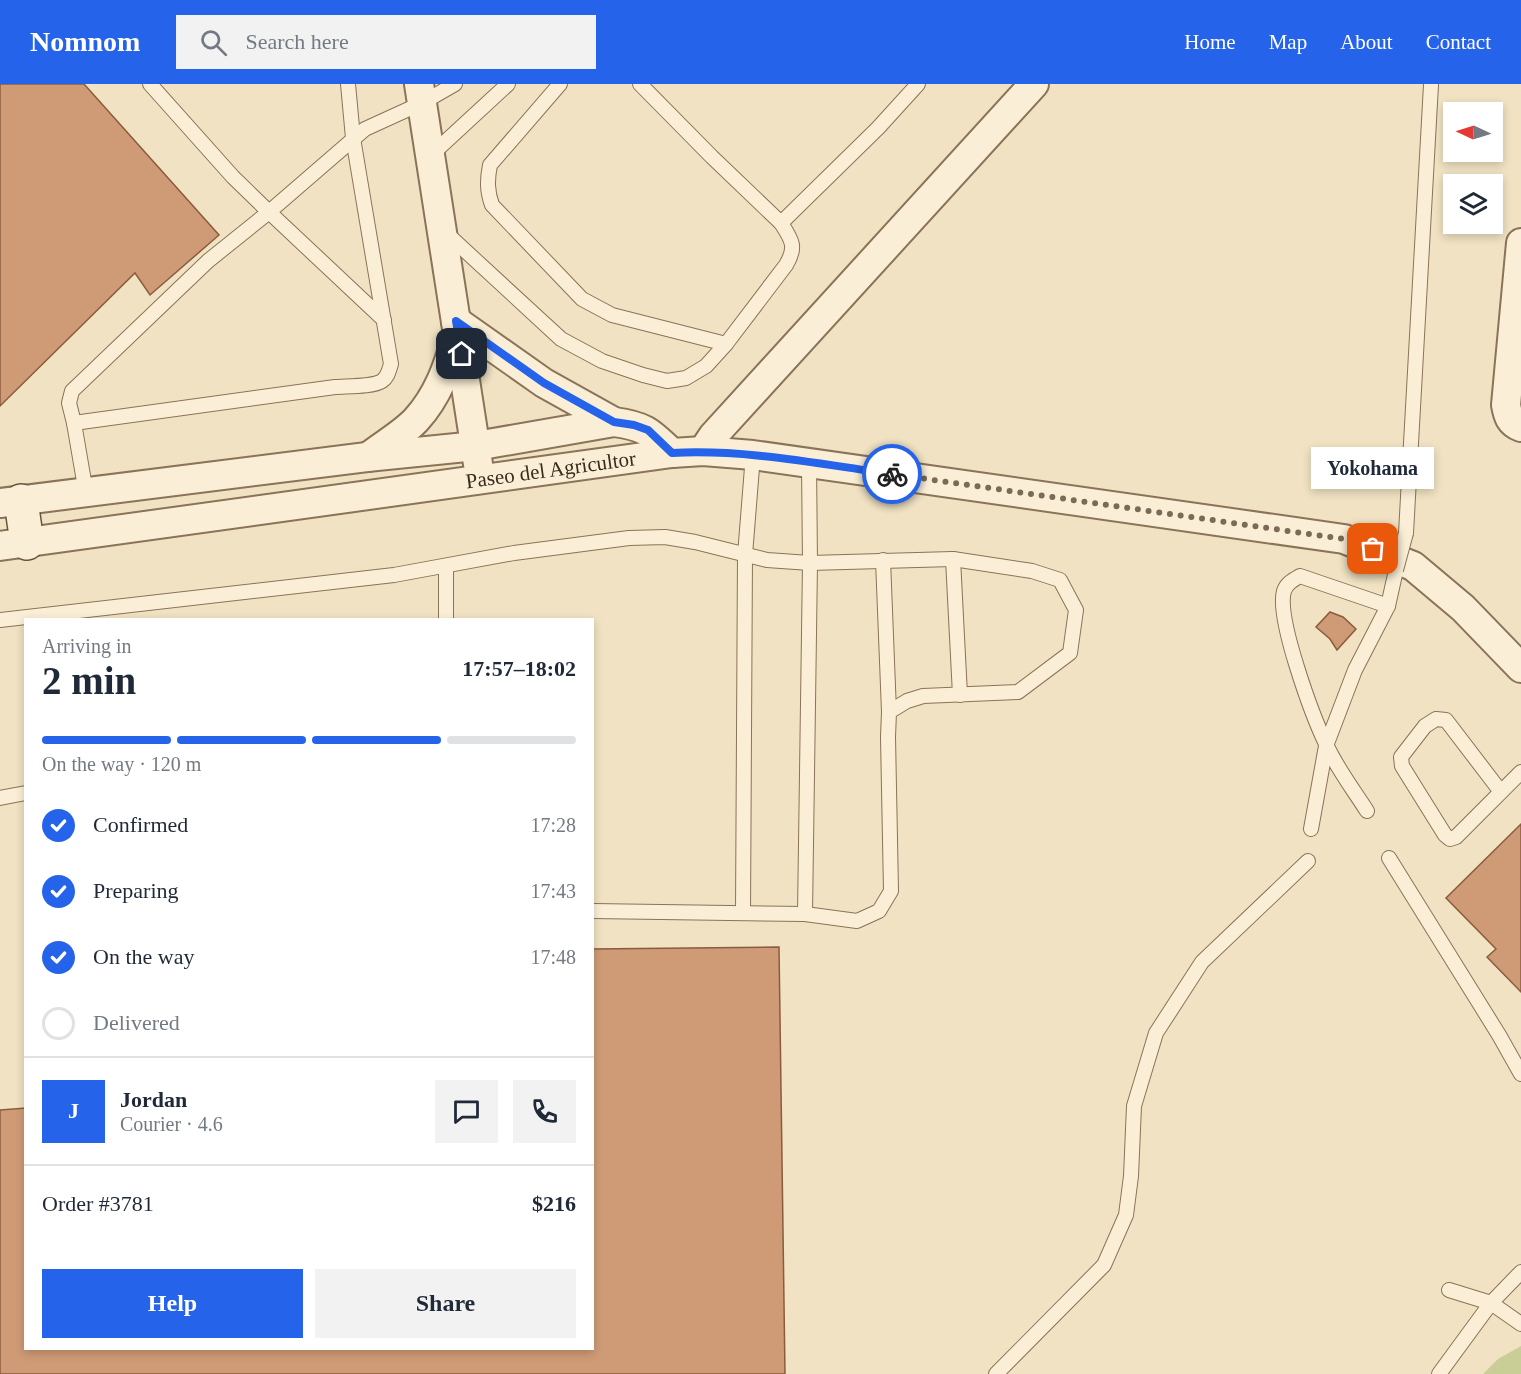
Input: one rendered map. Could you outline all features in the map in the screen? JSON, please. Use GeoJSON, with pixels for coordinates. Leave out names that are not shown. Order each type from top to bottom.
{"type":"FeatureCollection","features":[{"type":"Feature","properties":{"kind":"street"},"geometry":{"type":"LineString","coordinates":[[703,451],[721,427],[1034,84]]}},
{"type":"Feature","properties":{"kind":"street"},"geometry":{"type":"LineString","coordinates":[[421,93],[480,480]]}},
{"type":"Feature","properties":{"kind":"street"},"geometry":{"type":"LineString","coordinates":[[1521,243],[1506,405],[1509,418],[1515,425],[1521,427]]}},
{"type":"Feature","properties":{"kind":"street"},"geometry":{"type":"LineString","coordinates":[[457,326],[544,383],[614,422]]}},
{"type":"Feature","properties":{"kind":"street"},"geometry":{"type":"LineString","coordinates":[[367,457],[415,421],[431,401],[443,379],[457,326]]}},
{"type":"Feature","properties":{"kind":"street"},"geometry":{"type":"LineString","coordinates":[[13,544],[10,502],[367,457],[476,446],[614,422],[648,430],[672,453]]}},
{"type":"Feature","properties":{"kind":"street","name":"Paseo del Agricultor"},"geometry":{"type":"LineString","coordinates":[[13,544],[672,453],[703,451],[753,455],[1344,539],[1413,566],[1463,608],[1521,668]]}},
{"type":"Feature","properties":{"kind":"lane"},"geometry":{"type":"LineString","coordinates":[[150,84],[233,177],[384,320]]}},
{"type":"Feature","properties":{"kind":"lane"},"geometry":{"type":"LineString","coordinates":[[74,423],[382,381],[388,374],[391,364],[353,138],[348,84]]}},
{"type":"Feature","properties":{"kind":"lane"},"geometry":{"type":"LineString","coordinates":[[86,493],[69,403],[72,391],[208,261],[269,212],[353,138],[421,93],[455,84]]}},
{"type":"Feature","properties":{"kind":"lane"},"geometry":{"type":"LineString","coordinates":[[430,156],[508,84]]}},
{"type":"Feature","properties":{"kind":"lane"},"geometry":{"type":"LineString","coordinates":[[560,84],[490,165],[487,179],[488,194],[492,205],[582,299],[612,315],[726,344]]}},
{"type":"Feature","properties":{"kind":"lane"},"geometry":{"type":"LineString","coordinates":[[440,227],[561,339],[602,362],[667,381],[686,378],[706,366],[726,344],[791,256],[792,239],[782,223],[712,157],[640,84]]}},
{"type":"Feature","properties":{"kind":"lane"},"geometry":{"type":"LineString","coordinates":[[782,223],[878,128],[918,84]]}},
{"type":"Feature","properties":{"kind":"lane"},"geometry":{"type":"LineString","coordinates":[[1311,829],[1326,746],[1355,670],[1388,606],[1406,532],[1431,85]]}},
{"type":"Feature","properties":{"kind":"lane"},"geometry":{"type":"LineString","coordinates":[[742,913],[745,555],[753,455]]}},
{"type":"Feature","properties":{"kind":"lane"},"geometry":{"type":"LineString","coordinates":[[805,914],[810,563],[809,462]]}},
{"type":"Feature","properties":{"kind":"lane"},"geometry":{"type":"LineString","coordinates":[[0,620],[394,575],[514,553],[629,538],[665,537],[767,560],[810,563],[953,559],[1032,571],[1060,580],[1076,610],[1070,653],[1018,692],[923,696],[907,701],[889,712]]}},
{"type":"Feature","properties":{"kind":"lane"},"geometry":{"type":"LineString","coordinates":[[953,559],[960,695]]}},
{"type":"Feature","properties":{"kind":"lane"},"geometry":{"type":"LineString","coordinates":[[594,911],[805,914],[856,921],[879,910],[891,891],[889,712],[883,560]]}},
{"type":"Feature","properties":{"kind":"lane"},"geometry":{"type":"LineString","coordinates":[[446,566],[446,618]]}},
{"type":"Feature","properties":{"kind":"lane"},"geometry":{"type":"LineString","coordinates":[[1367,811],[1326,746],[1284,623],[1284,592],[1290,581],[1300,576],[1388,606]]}},
{"type":"Feature","properties":{"kind":"lane"},"geometry":{"type":"LineString","coordinates":[[1501,792],[1446,720],[1436,719],[1425,726],[1401,757],[1402,766],[1445,835],[1450,839],[1456,837],[1501,792],[1521,772]]}},
{"type":"Feature","properties":{"kind":"lane"},"geometry":{"type":"LineString","coordinates":[[0,798],[24,793]]}},
{"type":"Feature","properties":{"kind":"lane"},"geometry":{"type":"LineString","coordinates":[[1389,858],[1488,1016],[1521,1074]]}},
{"type":"Feature","properties":{"kind":"lane"},"geometry":{"type":"LineString","coordinates":[[996,1374],[1104,1265],[1126,1215],[1131,1176],[1134,1106],[1156,1033],[1202,962],[1308,861]]}},
{"type":"Feature","properties":{"kind":"lane"},"geometry":{"type":"LineString","coordinates":[[1438,1374],[1491,1303],[1521,1272]]}},
{"type":"Feature","properties":{"kind":"lane"},"geometry":{"type":"LineString","coordinates":[[1449,1290],[1491,1303],[1521,1324]]}},
{"type":"Feature","properties":{"kind":"green space"},"geometry":{"type":"Polygon","coordinates":[[[1521,1346],[1521,1374],[1483,1374],[1498,1359],[1521,1346]]]}},
{"type":"Feature","properties":{"kind":"building"},"geometry":{"type":"Polygon","coordinates":[[[0,84],[84,84],[219,235],[150,295],[135,273],[0,406],[0,84]]]}},
{"type":"Feature","properties":{"kind":"building"},"geometry":{"type":"Polygon","coordinates":[[[1330,612],[1343,617],[1356,629],[1337,650],[1330,639],[1316,627],[1330,612]]]}},
{"type":"Feature","properties":{"kind":"building"},"geometry":{"type":"Polygon","coordinates":[[[1521,824],[1521,992],[1487,957],[1496,949],[1446,898],[1521,824]]]}},
{"type":"Feature","properties":{"kind":"building"},"geometry":{"type":"Polygon","coordinates":[[[779,947],[785,1374],[0,1374],[0,1110],[24,1108],[24,1350],[594,1350],[594,949],[779,947]]]}},
{"type":"Feature","properties":{"kind":"way so far"},"geometry":{"type":"LineString","coordinates":[[892,474],[1344,539],[1373,549]]}},
{"type":"Feature","properties":{"kind":"place","name":"Yokohama"},"geometry":{"type":"Point","coordinates":[1373,549]}},
{"type":"Feature","properties":{"kind":"route"},"geometry":{"type":"LineString","coordinates":[[462,354],[456,321],[544,383],[614,422],[648,430],[672,453],[703,451],[753,455],[892,474]]}}]}
